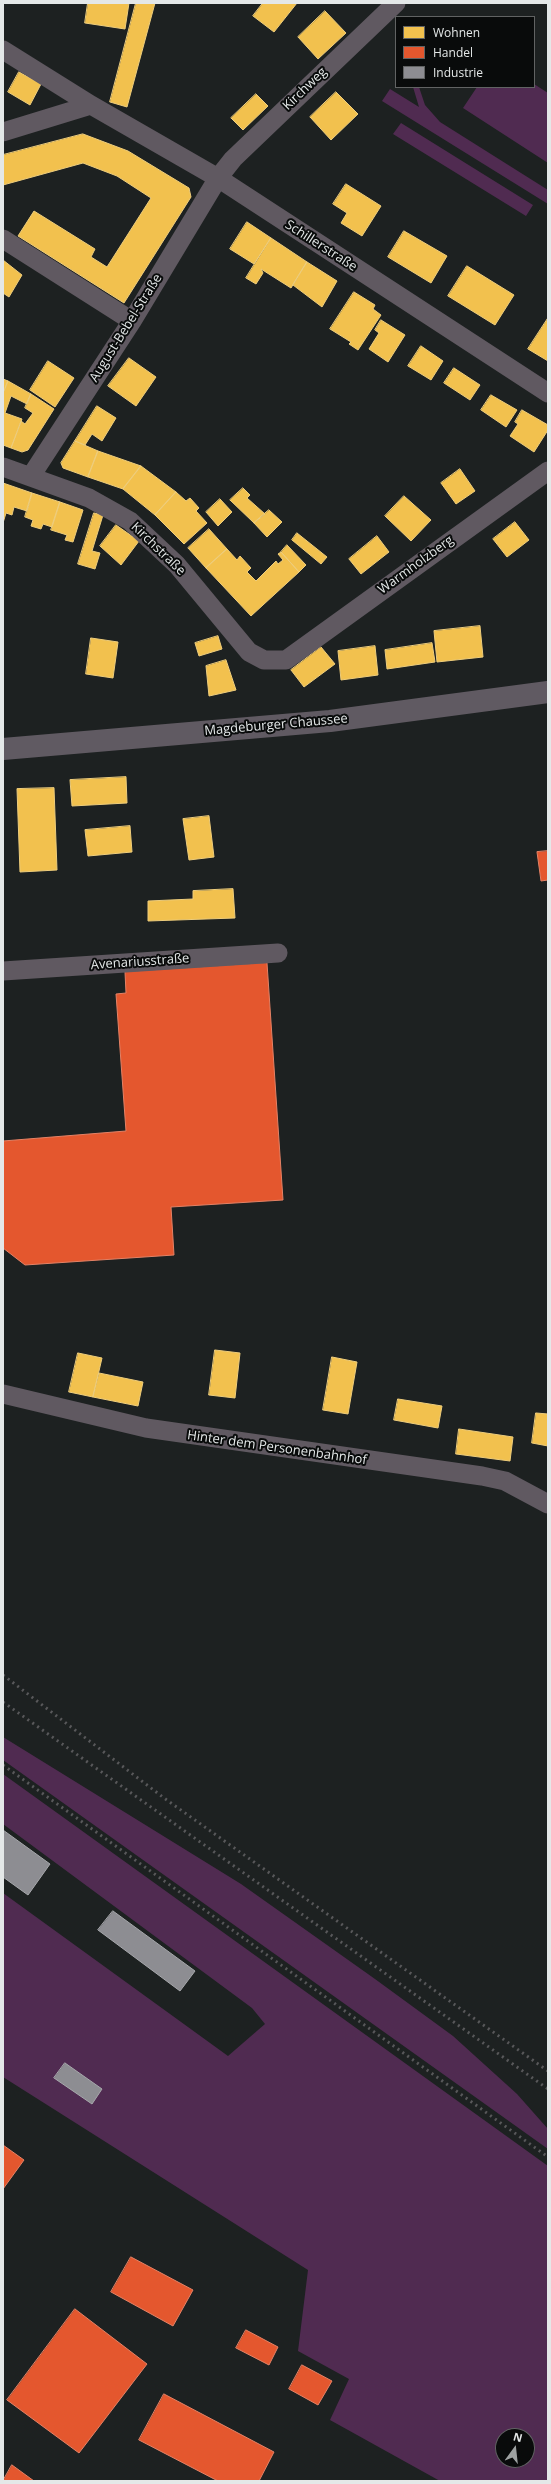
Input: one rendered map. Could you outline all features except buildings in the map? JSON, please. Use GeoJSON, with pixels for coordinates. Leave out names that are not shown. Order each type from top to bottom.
{"type":"FeatureCollection","features":[{"type":"Feature","properties":{"kind":"main road","name":"Magdeburger Chaussee"},"geometry":{"type":"LineString","coordinates":[[3,749],[330,721],[548,692]]}},
{"type":"Feature","properties":{"kind":"street","name":"Kirchweg"},"geometry":{"type":"LineString","coordinates":[[218,178],[232,159],[396,3]]}},
{"type":"Feature","properties":{"kind":"street","name":"Schillerstraße"},"geometry":{"type":"LineString","coordinates":[[3,50],[90,105],[218,178],[548,393]]}},
{"type":"Feature","properties":{"kind":"street"},"geometry":{"type":"LineString","coordinates":[[3,132],[90,105]]}},
{"type":"Feature","properties":{"kind":"street","name":"August-Bebel-Straße"},"geometry":{"type":"LineString","coordinates":[[31,476],[132,321],[218,178]]}},
{"type":"Feature","properties":{"kind":"street"},"geometry":{"type":"LineString","coordinates":[[3,239],[132,321]]}},
{"type":"Feature","properties":{"kind":"street","name":"Kirchstraße"},"geometry":{"type":"LineString","coordinates":[[3,467],[89,498],[130,521],[177,565],[249,652],[264,660],[286,660]]}},
{"type":"Feature","properties":{"kind":"street","name":"Warmholzberg"},"geometry":{"type":"LineString","coordinates":[[286,660],[548,471]]}},
{"type":"Feature","properties":{"kind":"street","name":"Avenariusstraße"},"geometry":{"type":"LineString","coordinates":[[3,970],[278,953]]}},
{"type":"Feature","properties":{"kind":"street","name":"Hinter dem Personenbahnhof"},"geometry":{"type":"LineString","coordinates":[[3,1394],[146,1428],[482,1476],[505,1481],[548,1504]]}},
{"type":"Feature","properties":{"kind":"shaded area"},"geometry":{"type":"Polygon","coordinates":[[[535,85],[548,93],[548,163],[463,108],[476,88],[535,88],[535,85]]]}},
{"type":"Feature","properties":{"kind":"shaded area"},"geometry":{"type":"Polygon","coordinates":[[[413,88],[419,88],[425,105],[440,122],[548,190],[548,204],[382,101],[390,89],[419,107],[413,88]]]}},
{"type":"Feature","properties":{"kind":"shaded area"},"geometry":{"type":"Polygon","coordinates":[[[401,123],[533,205],[526,216],[393,134],[401,123]]]}},
{"type":"Feature","properties":{"kind":"shaded area"},"geometry":{"type":"Polygon","coordinates":[[[3,1737],[241,1884],[453,2036],[517,2094],[548,2129],[548,2149],[3,1760],[3,1737]]]}},
{"type":"Feature","properties":{"kind":"shaded area"},"geometry":{"type":"Polygon","coordinates":[[[3,1774],[548,2166],[548,2481],[440,2481],[330,2420],[349,2379],[298,2351],[308,2270],[3,2077],[3,1893],[228,2056],[265,2024],[252,2008],[3,1824],[3,1774]]]}},
{"type":"Feature","properties":{"kind":"railway"},"geometry":{"type":"LineString","coordinates":[[3,1675],[164,1798],[548,2071]]}},
{"type":"Feature","properties":{"kind":"railway"},"geometry":{"type":"LineString","coordinates":[[3,1702],[548,2089]]}},
{"type":"Feature","properties":{"kind":"railway"},"geometry":{"type":"LineString","coordinates":[[3,1765],[548,2157]]}}]}
